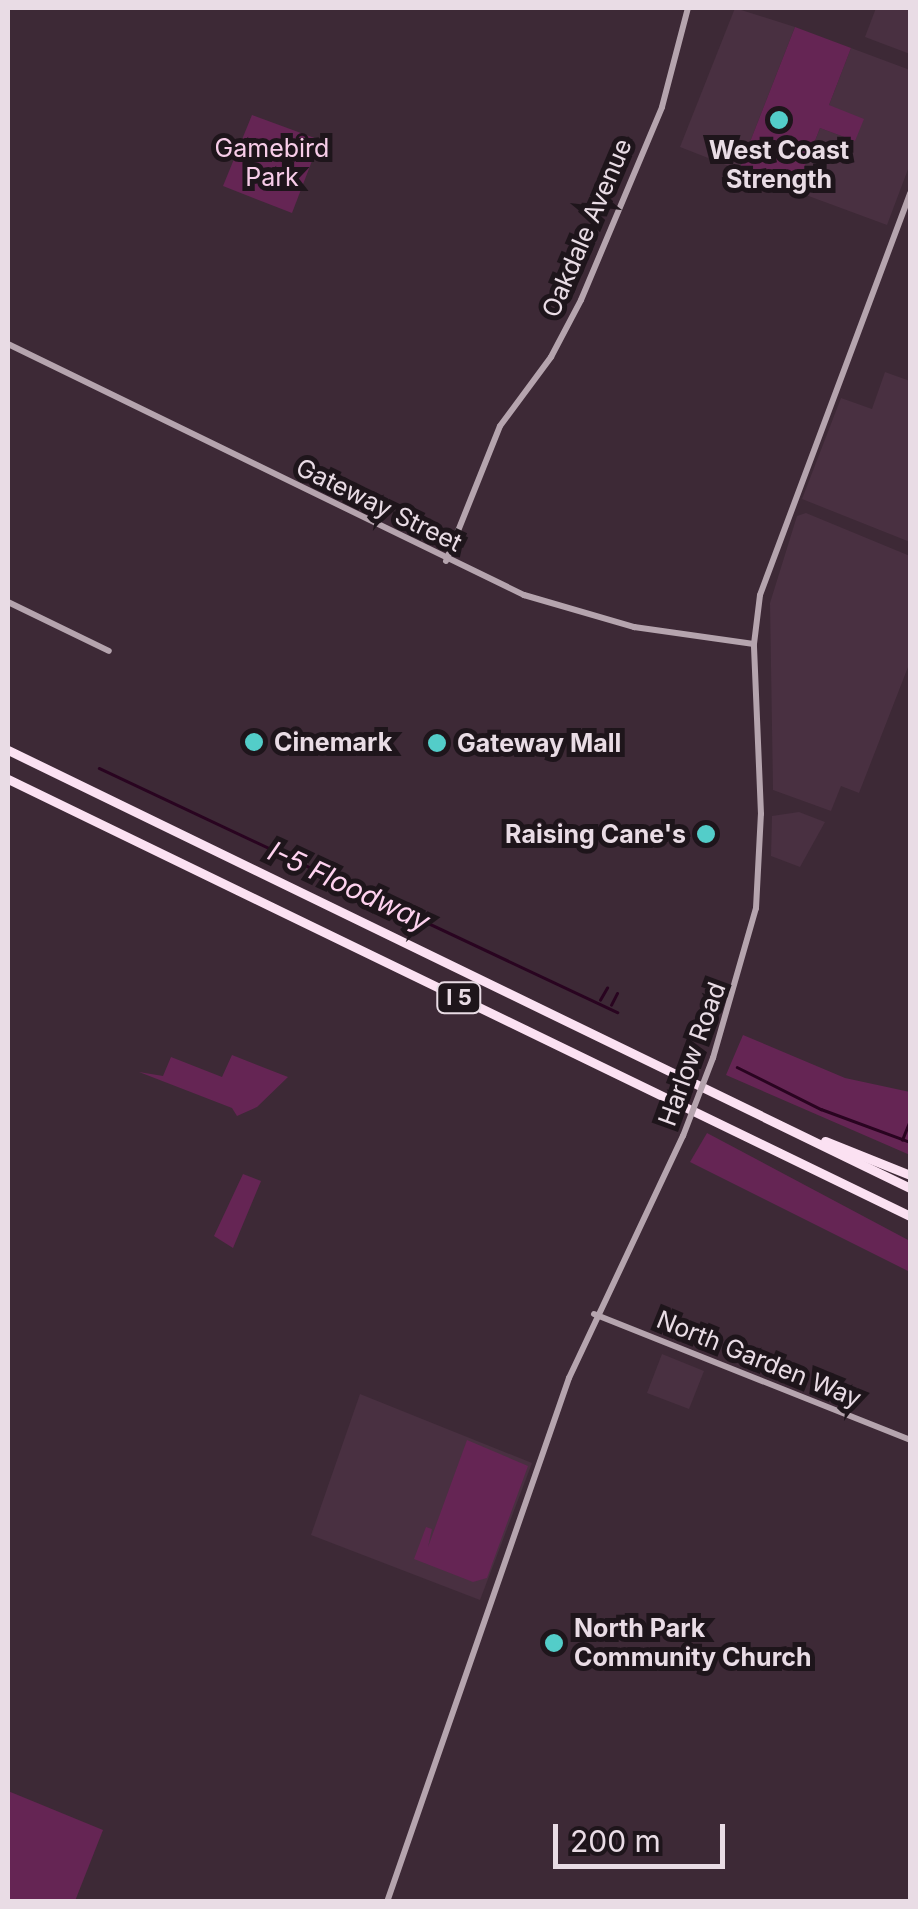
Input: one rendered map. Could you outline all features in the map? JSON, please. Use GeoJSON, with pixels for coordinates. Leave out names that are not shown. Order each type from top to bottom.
{"type":"FeatureCollection","features":[{"type":"Feature","properties":{"kind":"highway","name":"I 5"},"geometry":{"type":"LineString","coordinates":[[8,750],[910,1188]]}},
{"type":"Feature","properties":{"kind":"highway","name":"I 5"},"geometry":{"type":"LineString","coordinates":[[8,778],[910,1216]]}},
{"type":"Feature","properties":{"kind":"highway"},"geometry":{"type":"LineString","coordinates":[[749,1110],[910,1175]]}},
{"type":"Feature","properties":{"kind":"main road","name":"Oakdale Avenue"},"geometry":{"type":"LineString","coordinates":[[446,560],[500,426],[551,357],[581,300],[662,107],[688,8]]}},
{"type":"Feature","properties":{"kind":"main road","name":"Harlow Road"},"geometry":{"type":"LineString","coordinates":[[388,1902],[594,1314],[660,1196],[713,1058],[756,908],[762,814],[754,644],[768,562],[910,193]]}},
{"type":"Feature","properties":{"kind":"main road","name":"Gateway Street"},"geometry":{"type":"LineString","coordinates":[[8,344],[446,560],[592,617],[754,644]]}},
{"type":"Feature","properties":{"kind":"main road"},"geometry":{"type":"LineString","coordinates":[[8,602],[109,651]]}},
{"type":"Feature","properties":{"kind":"main road","name":"North Garden Way"},"geometry":{"type":"LineString","coordinates":[[594,1314],[910,1440]]}},
{"type":"Feature","properties":{"kind":"shaded area"},"geometry":{"type":"Polygon","coordinates":[[[735,8],[795,27],[739,170],[680,147],[735,8]]]}},
{"type":"Feature","properties":{"kind":"shaded area"},"geometry":{"type":"Polygon","coordinates":[[[876,8],[910,8],[910,54],[865,37],[876,8]]]}},
{"type":"Feature","properties":{"kind":"shaded area"},"geometry":{"type":"Polygon","coordinates":[[[851,48],[910,70],[910,164],[887,225],[795,191],[820,128],[855,141],[829,105],[851,48]]]}},
{"type":"Feature","properties":{"kind":"shaded area"},"geometry":{"type":"Polygon","coordinates":[[[885,372],[910,381],[910,542],[802,499],[841,398],[872,409],[885,372]]]}},
{"type":"Feature","properties":{"kind":"shaded area"},"geometry":{"type":"Polygon","coordinates":[[[806,513],[910,556],[910,662],[859,793],[841,786],[831,811],[773,790],[770,603],[797,516],[806,513]]]}},
{"type":"Feature","properties":{"kind":"shaded area"},"geometry":{"type":"Polygon","coordinates":[[[799,812],[825,822],[800,867],[771,856],[772,816],[799,812]]]}},
{"type":"Feature","properties":{"kind":"shaded area"},"geometry":{"type":"Polygon","coordinates":[[[662,1354],[704,1371],[689,1409],[647,1393],[662,1354]]]}},
{"type":"Feature","properties":{"kind":"shaded area"},"geometry":{"type":"Polygon","coordinates":[[[360,1394],[532,1463],[480,1600],[311,1535],[360,1394]]]}},
{"type":"Feature","properties":{"kind":"green space"},"geometry":{"type":"Polygon","coordinates":[[[795,27],[851,48],[829,105],[864,119],[855,141],[820,128],[795,191],[739,170],[795,27]]]}},
{"type":"Feature","properties":{"kind":"green space","name":"Gamebird Park"},"geometry":{"type":"Polygon","coordinates":[[[252,115],[320,140],[292,213],[223,186],[252,115]]]}},
{"type":"Feature","properties":{"kind":"green space"},"geometry":{"type":"Polygon","coordinates":[[[743,1035],[845,1078],[910,1092],[910,1155],[726,1075],[743,1035]]]}},
{"type":"Feature","properties":{"kind":"green space"},"geometry":{"type":"Polygon","coordinates":[[[232,1055],[288,1077],[257,1107],[237,1116],[232,1108],[139,1072],[163,1076],[171,1057],[222,1077],[232,1055]]]}},
{"type":"Feature","properties":{"kind":"green space"},"geometry":{"type":"Polygon","coordinates":[[[707,1133],[910,1241],[910,1272],[690,1162],[707,1133]]]}},
{"type":"Feature","properties":{"kind":"green space"},"geometry":{"type":"Polygon","coordinates":[[[243,1174],[261,1181],[233,1248],[214,1236],[243,1174]]]}},
{"type":"Feature","properties":{"kind":"green space"},"geometry":{"type":"Polygon","coordinates":[[[467,1440],[528,1466],[487,1578],[473,1582],[414,1559],[426,1527],[432,1529],[428,1547],[467,1440]]]}},
{"type":"Feature","properties":{"kind":"green space"},"geometry":{"type":"Polygon","coordinates":[[[8,1791],[103,1830],[75,1901],[8,1901],[8,1791]]]}},
{"type":"Feature","properties":{"kind":"waterway","name":"I-5 Floodway"},"geometry":{"type":"LineString","coordinates":[[99,768],[617,1012]]}},
{"type":"Feature","properties":{"kind":"waterway","name":"I-5 Floodway"},"geometry":{"type":"LineString","coordinates":[[600,1000],[607,988]]}},
{"type":"Feature","properties":{"kind":"waterway","name":"I-5 Floodway"},"geometry":{"type":"LineString","coordinates":[[611,1005],[617,993]]}},
{"type":"Feature","properties":{"kind":"waterway","name":"I-5 Floodway"},"geometry":{"type":"LineString","coordinates":[[737,1067],[821,1109],[910,1142]]}},
{"type":"Feature","properties":{"kind":"waterway"},"geometry":{"type":"LineString","coordinates":[[902,1140],[910,1120]]}},
{"type":"Feature","properties":{"kind":"place","name":"West Coast Strength"},"geometry":{"type":"Point","coordinates":[779,120]}},
{"type":"Feature","properties":{"kind":"place","name":"Cinemark"},"geometry":{"type":"Point","coordinates":[254,742]}},
{"type":"Feature","properties":{"kind":"place","name":"Gateway Mall"},"geometry":{"type":"Point","coordinates":[437,743]}},
{"type":"Feature","properties":{"kind":"place","name":"Raising Cane's"},"geometry":{"type":"Point","coordinates":[706,834]}},
{"type":"Feature","properties":{"kind":"place","name":"North Park Community Church"},"geometry":{"type":"Point","coordinates":[554,1643]}}]}
